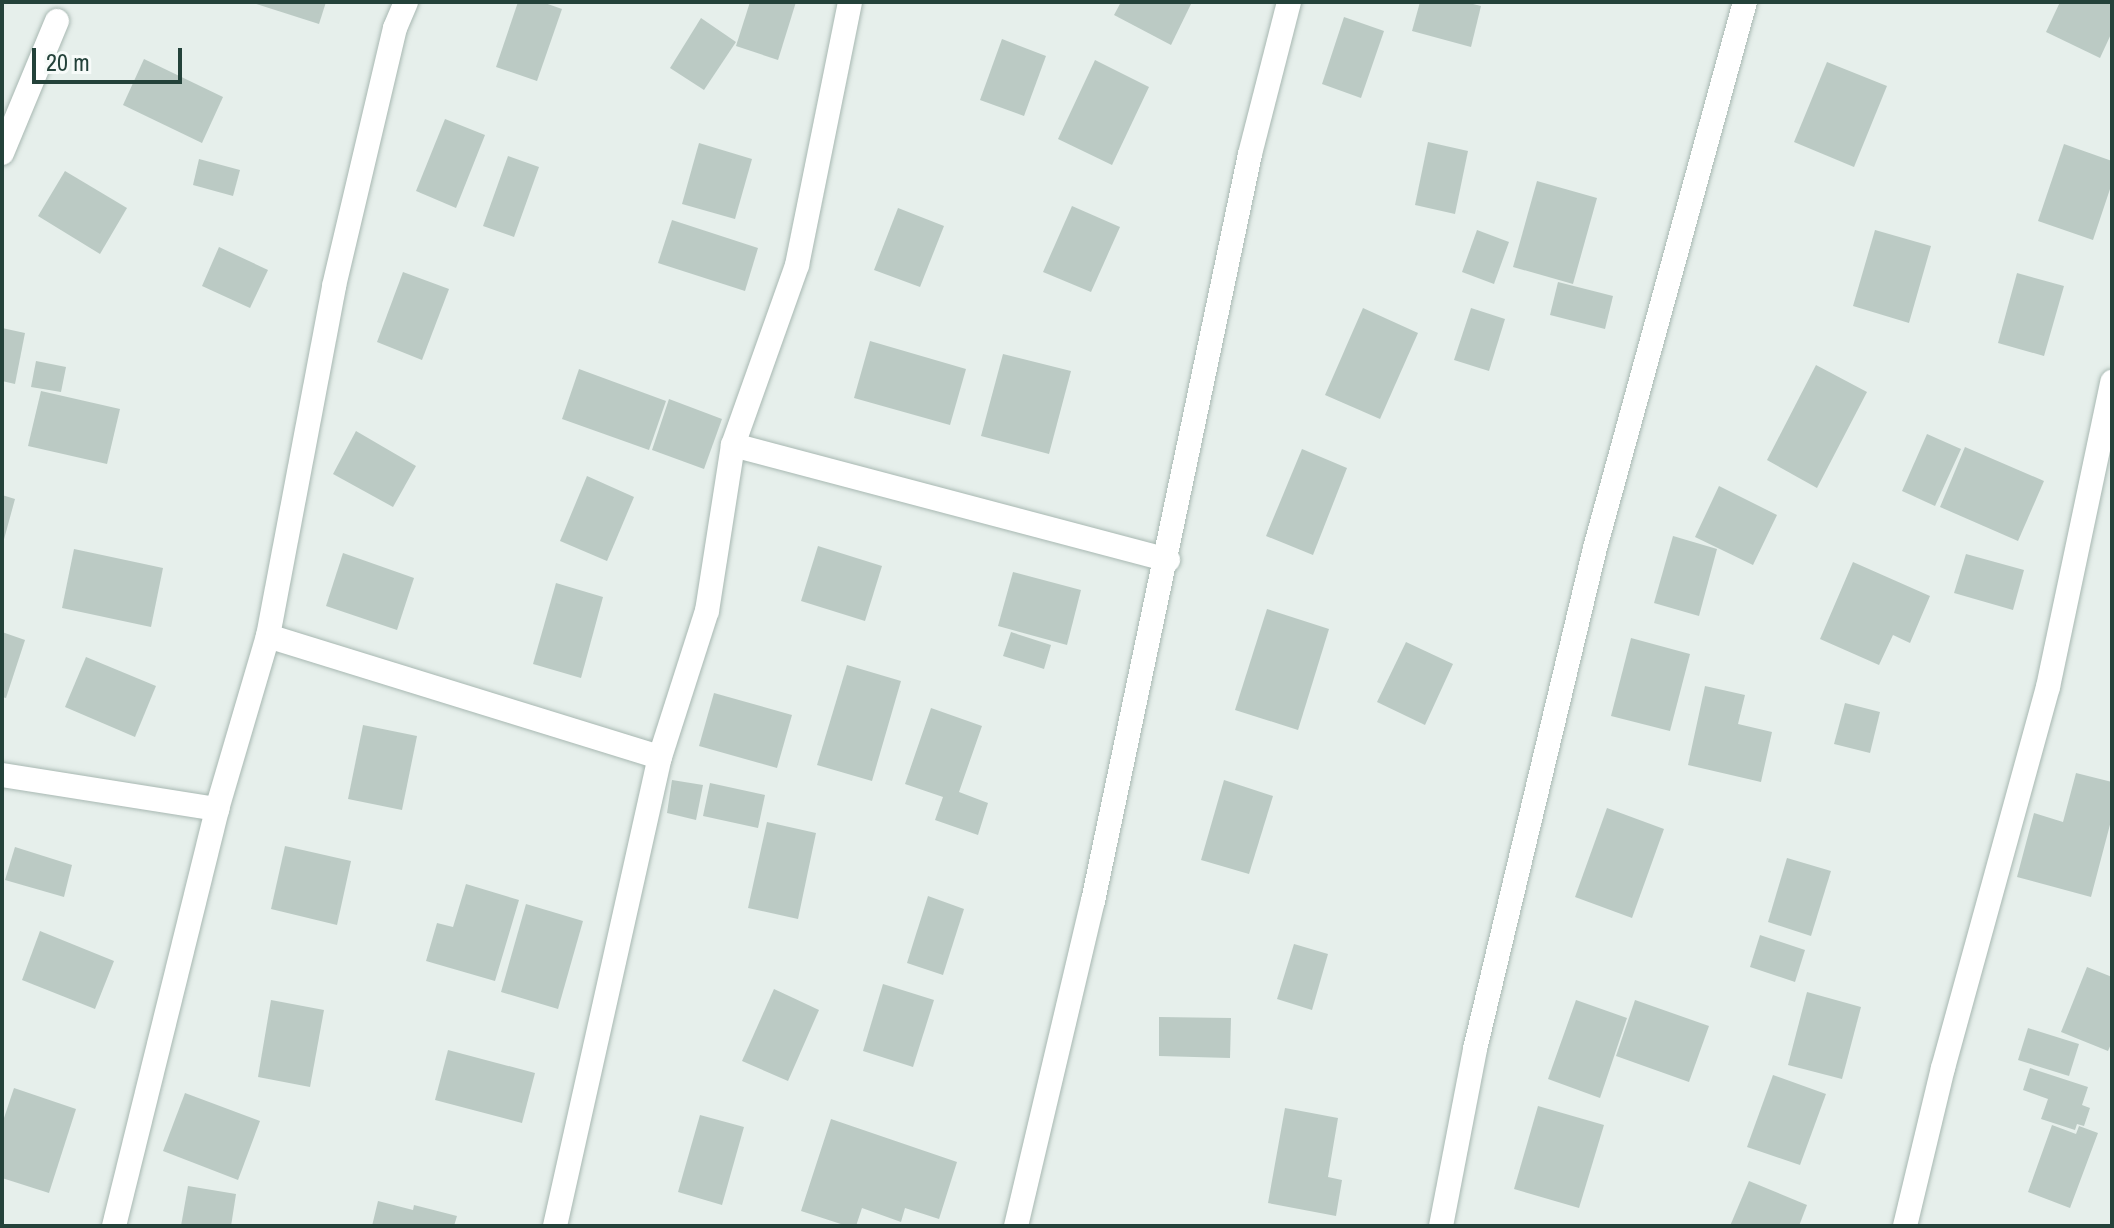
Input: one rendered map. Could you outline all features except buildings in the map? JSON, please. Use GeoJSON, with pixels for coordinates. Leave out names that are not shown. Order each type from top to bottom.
{"type":"FeatureCollection","features":[{"type":"Feature","properties":{"kind":"street"},"geometry":{"type":"LineString","coordinates":[[114,1226],[217,809],[268,636],[334,286],[395,28],[406,2]]}},
{"type":"Feature","properties":{"kind":"street"},"geometry":{"type":"LineString","coordinates":[[555,1226],[660,757],[707,611],[733,445],[797,265],[850,2]]}},
{"type":"Feature","properties":{"kind":"street"},"geometry":{"type":"LineString","coordinates":[[1016,1226],[1093,901],[1168,560],[1250,154],[1289,2]]}},
{"type":"Feature","properties":{"kind":"street"},"geometry":{"type":"LineString","coordinates":[[1441,1226],[1475,1049],[1595,548],[1745,2]]}},
{"type":"Feature","properties":{"kind":"street"},"geometry":{"type":"LineString","coordinates":[[2,153],[57,21]]}},
{"type":"Feature","properties":{"kind":"street"},"geometry":{"type":"LineString","coordinates":[[1905,1226],[1943,1068],[2048,687],[2112,382]]}},
{"type":"Feature","properties":{"kind":"street"},"geometry":{"type":"LineString","coordinates":[[733,445],[1168,560]]}},
{"type":"Feature","properties":{"kind":"street"},"geometry":{"type":"LineString","coordinates":[[268,636],[660,757]]}},
{"type":"Feature","properties":{"kind":"street"},"geometry":{"type":"LineString","coordinates":[[2,775],[217,809]]}}]}
